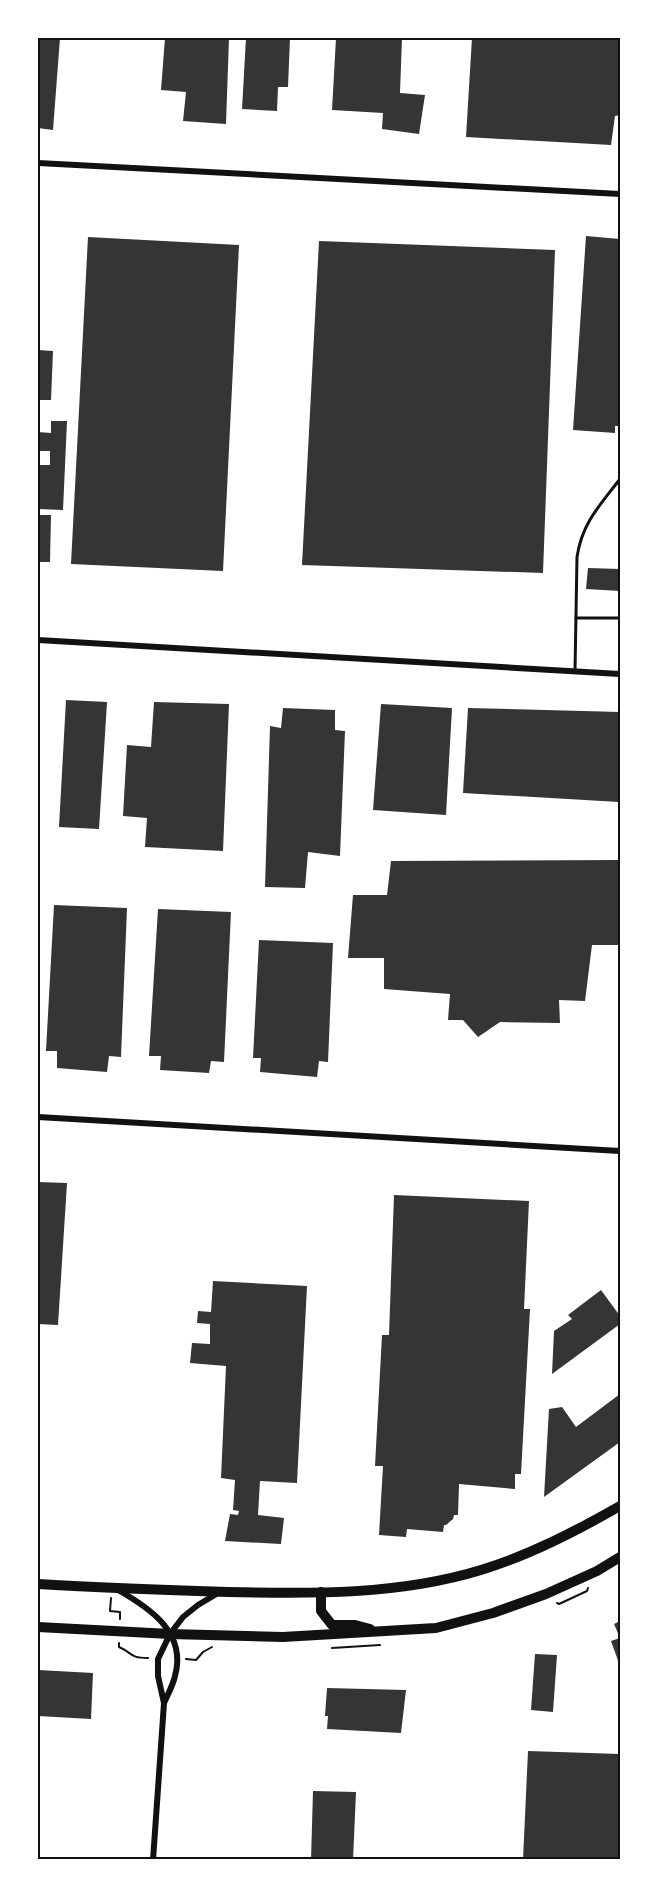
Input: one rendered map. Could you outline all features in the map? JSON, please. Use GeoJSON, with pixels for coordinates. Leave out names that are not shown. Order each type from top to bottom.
{"type":"FeatureCollection","features":[{"type":"Feature","properties":{"kind":"main road"},"geometry":{"type":"LineString","coordinates":[[38,1584],[221,1592],[374,1590],[417,1584],[480,1570],[573,1533],[621,1506]]}},
{"type":"Feature","properties":{"kind":"main road"},"geometry":{"type":"LineString","coordinates":[[38,1627],[283,1637],[436,1628],[494,1613],[546,1594],[597,1571],[621,1557]]}},
{"type":"Feature","properties":{"kind":"main road"},"geometry":{"type":"LineString","coordinates":[[321,1592],[321,1611],[332,1625],[355,1624],[376,1631]]}},
{"type":"Feature","properties":{"kind":"street"},"geometry":{"type":"LineString","coordinates":[[38,163],[621,194]]}},
{"type":"Feature","properties":{"kind":"street"},"geometry":{"type":"LineString","coordinates":[[38,640],[621,674]]}},
{"type":"Feature","properties":{"kind":"street"},"geometry":{"type":"LineString","coordinates":[[38,1117],[621,1151]]}},
{"type":"Feature","properties":{"kind":"street"},"geometry":{"type":"LineString","coordinates":[[114,1589],[141,1603],[157,1615],[170,1634],[178,1654],[176,1676],[164,1703]]}},
{"type":"Feature","properties":{"kind":"street"},"geometry":{"type":"LineString","coordinates":[[153,1860],[164,1703],[158,1676],[158,1659],[170,1634],[183,1617],[221,1592]]}},
{"type":"Feature","properties":{"kind":"lane"},"geometry":{"type":"LineString","coordinates":[[575,671],[579,541],[589,518],[621,479]]}},
{"type":"Feature","properties":{"kind":"lane"},"geometry":{"type":"LineString","coordinates":[[576,618],[621,618]]}},
{"type":"Feature","properties":{"kind":"path"},"geometry":{"type":"LineString","coordinates":[[114,1589],[110,1611],[120,1612],[119,1647]]}},
{"type":"Feature","properties":{"kind":"building"},"geometry":{"type":"Polygon","coordinates":[[[38,38],[60,38],[53,130],[38,128],[38,38]]]}},
{"type":"Feature","properties":{"kind":"building"},"geometry":{"type":"Polygon","coordinates":[[[165,38],[229,38],[226,124],[183,121],[186,92],[161,90],[165,38]]]}},
{"type":"Feature","properties":{"kind":"building"},"geometry":{"type":"Polygon","coordinates":[[[246,38],[290,38],[288,87],[278,87],[277,111],[242,109],[246,38]]]}},
{"type":"Feature","properties":{"kind":"building"},"geometry":{"type":"Polygon","coordinates":[[[336,38],[402,38],[400,93],[425,95],[419,134],[382,129],[383,113],[332,110],[336,38]]]}},
{"type":"Feature","properties":{"kind":"building"},"geometry":{"type":"Polygon","coordinates":[[[472,38],[620,38],[618,78],[620,77],[620,115],[615,116],[611,145],[466,137],[472,38]]]}},
{"type":"Feature","properties":{"kind":"building"},"geometry":{"type":"Polygon","coordinates":[[[586,236],[620,239],[620,426],[615,426],[615,433],[573,430],[586,236]]]}},
{"type":"Feature","properties":{"kind":"building"},"geometry":{"type":"Polygon","coordinates":[[[88,237],[239,245],[223,571],[71,564],[88,237]]]}},
{"type":"Feature","properties":{"kind":"building"},"geometry":{"type":"Polygon","coordinates":[[[319,241],[555,250],[543,573],[302,565],[319,241]]]}},
{"type":"Feature","properties":{"kind":"building"},"geometry":{"type":"Polygon","coordinates":[[[38,350],[53,351],[51,400],[38,400],[38,350]]]}},
{"type":"Feature","properties":{"kind":"building"},"geometry":{"type":"Polygon","coordinates":[[[51,421],[67,421],[63,510],[38,509],[38,465],[50,465],[50,451],[38,451],[38,432],[51,433],[51,421]]]}},
{"type":"Feature","properties":{"kind":"building"},"geometry":{"type":"Polygon","coordinates":[[[38,515],[51,515],[50,562],[38,562],[38,515]]]}},
{"type":"Feature","properties":{"kind":"building"},"geometry":{"type":"Polygon","coordinates":[[[588,568],[620,569],[620,591],[586,589],[588,568]]]}},
{"type":"Feature","properties":{"kind":"building"},"geometry":{"type":"Polygon","coordinates":[[[66,700],[107,702],[99,829],[59,827],[66,700]]]}},
{"type":"Feature","properties":{"kind":"building"},"geometry":{"type":"Polygon","coordinates":[[[154,702],[229,704],[223,851],[145,847],[147,818],[123,816],[127,745],[151,747],[154,702]]]}},
{"type":"Feature","properties":{"kind":"building"},"geometry":{"type":"Polygon","coordinates":[[[381,704],[452,708],[446,815],[373,810],[381,704]]]}},
{"type":"Feature","properties":{"kind":"building"},"geometry":{"type":"Polygon","coordinates":[[[283,708],[335,710],[335,730],[345,731],[340,856],[308,852],[305,888],[265,887],[270,726],[281,728],[283,708]]]}},
{"type":"Feature","properties":{"kind":"building"},"geometry":{"type":"Polygon","coordinates":[[[468,708],[620,712],[619,802],[463,793],[468,708]]]}},
{"type":"Feature","properties":{"kind":"building"},"geometry":{"type":"Polygon","coordinates":[[[620,860],[620,945],[592,945],[585,1001],[559,1000],[560,1023],[500,1022],[478,1037],[463,1020],[448,1020],[450,994],[384,989],[384,958],[348,958],[353,895],[387,895],[391,861],[620,860]]]}},
{"type":"Feature","properties":{"kind":"building"},"geometry":{"type":"Polygon","coordinates":[[[54,905],[127,908],[121,1057],[109,1056],[107,1072],[57,1068],[57,1051],[46,1051],[54,905]]]}},
{"type":"Feature","properties":{"kind":"building"},"geometry":{"type":"Polygon","coordinates":[[[158,909],[231,912],[224,1062],[211,1061],[209,1073],[160,1070],[161,1056],[149,1056],[158,909]]]}},
{"type":"Feature","properties":{"kind":"building"},"geometry":{"type":"Polygon","coordinates":[[[259,940],[333,943],[328,1062],[319,1061],[317,1077],[260,1072],[261,1058],[253,1058],[259,940]]]}},
{"type":"Feature","properties":{"kind":"building"},"geometry":{"type":"Polygon","coordinates":[[[38,1182],[67,1183],[58,1325],[38,1324],[38,1182]]]}},
{"type":"Feature","properties":{"kind":"building"},"geometry":{"type":"Polygon","coordinates":[[[394,1195],[529,1201],[524,1309],[530,1309],[521,1474],[515,1474],[515,1489],[459,1484],[458,1515],[454,1515],[453,1519],[444,1525],[443,1532],[407,1529],[406,1537],[379,1535],[383,1466],[375,1466],[382,1335],[389,1335],[394,1195]]]}},
{"type":"Feature","properties":{"kind":"building"},"geometry":{"type":"Polygon","coordinates":[[[213,1281],[307,1286],[297,1483],[260,1481],[258,1515],[284,1518],[281,1544],[225,1541],[230,1514],[238,1515],[239,1511],[233,1510],[235,1480],[221,1478],[226,1366],[190,1363],[192,1343],[210,1344],[210,1324],[197,1323],[198,1311],[211,1312],[213,1281]]]}},
{"type":"Feature","properties":{"kind":"building"},"geometry":{"type":"Polygon","coordinates":[[[601,1290],[620,1316],[620,1324],[552,1374],[554,1331],[572,1319],[568,1315],[601,1290]]]}},
{"type":"Feature","properties":{"kind":"building"},"geometry":{"type":"Polygon","coordinates":[[[620,1394],[620,1442],[544,1497],[549,1409],[562,1407],[576,1427],[620,1394]]]}},
{"type":"Feature","properties":{"kind":"building"},"geometry":{"type":"Polygon","coordinates":[[[620,1621],[620,1638],[614,1624],[620,1621]]]}},
{"type":"Feature","properties":{"kind":"building"},"geometry":{"type":"Polygon","coordinates":[[[620,1638],[620,1666],[611,1641],[620,1638]]]}},
{"type":"Feature","properties":{"kind":"building"},"geometry":{"type":"Polygon","coordinates":[[[535,1654],[557,1655],[553,1712],[531,1710],[535,1654]]]}},
{"type":"Feature","properties":{"kind":"building"},"geometry":{"type":"Polygon","coordinates":[[[38,1670],[93,1673],[91,1719],[38,1716],[38,1670]]]}},
{"type":"Feature","properties":{"kind":"building"},"geometry":{"type":"Polygon","coordinates":[[[327,1688],[406,1690],[401,1733],[327,1729],[328,1716],[325,1716],[327,1688]]]}},
{"type":"Feature","properties":{"kind":"building"},"geometry":{"type":"Polygon","coordinates":[[[528,1751],[620,1754],[620,1860],[523,1860],[528,1751]]]}},
{"type":"Feature","properties":{"kind":"building"},"geometry":{"type":"Polygon","coordinates":[[[313,1791],[356,1792],[353,1860],[311,1860],[313,1791]]]}}]}
